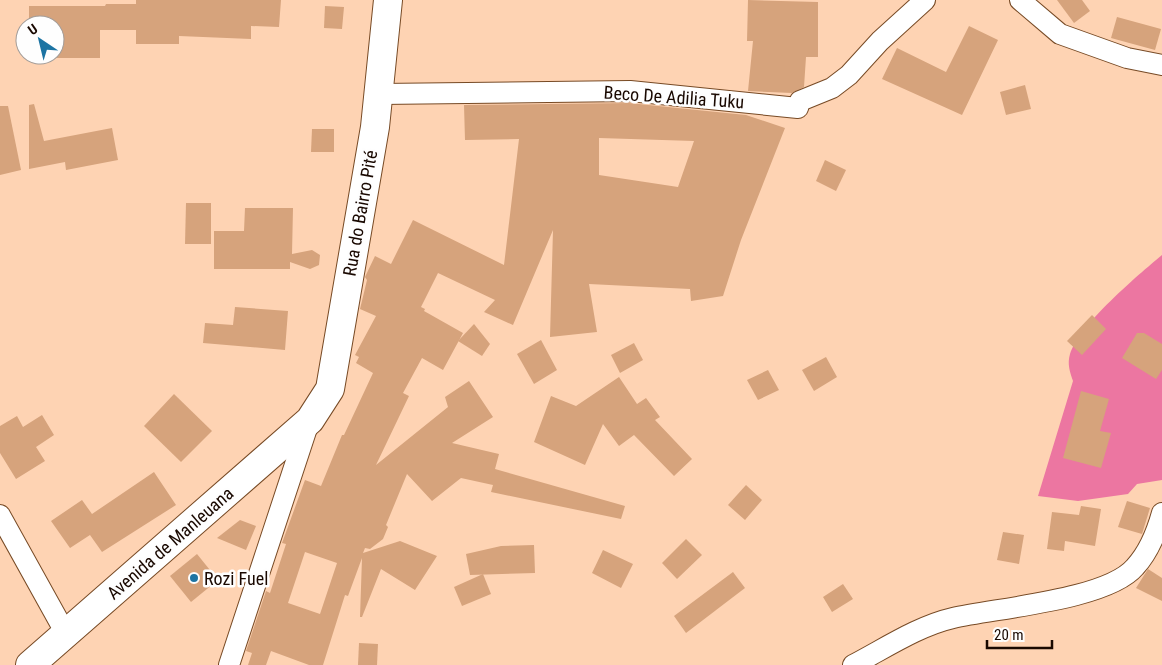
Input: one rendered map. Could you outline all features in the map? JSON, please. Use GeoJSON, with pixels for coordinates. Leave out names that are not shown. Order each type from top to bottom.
{"type":"FeatureCollection","features":[{"type":"Feature","properties":{"kind":"main road","name":"Rua do Bairro Pité"},"geometry":{"type":"LineString","coordinates":[[310,420],[330,389],[380,94],[388,0]]}},
{"type":"Feature","properties":{"kind":"main road","name":"Avenida de Manleuana"},"geometry":{"type":"LineString","coordinates":[[30,665],[310,420]]}},
{"type":"Feature","properties":{"kind":"street","name":"Beco De Adilia Tuku"},"geometry":{"type":"LineString","coordinates":[[380,94],[630,91],[798,108],[800,101],[832,88],[849,75],[880,41],[925,0]]}},
{"type":"Feature","properties":{"kind":"street"},"geometry":{"type":"LineString","coordinates":[[1020,0],[1060,34],[1128,58],[1162,65]]}},
{"type":"Feature","properties":{"kind":"street"},"geometry":{"type":"LineString","coordinates":[[229,665],[310,420]]}},
{"type":"Feature","properties":{"kind":"street"},"geometry":{"type":"LineString","coordinates":[[853,665],[913,633],[951,618],[1074,596],[1121,578],[1135,568],[1148,549],[1162,513]]}},
{"type":"Feature","properties":{"kind":"street"},"geometry":{"type":"LineString","coordinates":[[0,515],[66,634]]}},
{"type":"Feature","properties":{"kind":"shaded area"},"geometry":{"type":"Polygon","coordinates":[[[1162,255],[1162,480],[1137,484],[1128,494],[1078,501],[1038,496],[1073,381],[1069,361],[1076,342],[1110,301],[1162,255]]]}},
{"type":"Feature","properties":{"kind":"building"},"geometry":{"type":"Polygon","coordinates":[[[136,0],[281,0],[279,27],[251,26],[251,39],[179,36],[179,44],[136,44],[136,30],[100,30],[100,58],[65,58],[65,15],[29,15],[29,6],[136,4],[136,0]]]}},
{"type":"Feature","properties":{"kind":"building"},"geometry":{"type":"Polygon","coordinates":[[[748,0],[818,2],[818,57],[806,57],[804,87],[792,93],[748,91],[753,41],[747,41],[748,0]]]}},
{"type":"Feature","properties":{"kind":"building"},"geometry":{"type":"Polygon","coordinates":[[[1057,0],[1082,0],[1090,11],[1074,23],[1057,0]]]}},
{"type":"Feature","properties":{"kind":"building"},"geometry":{"type":"Polygon","coordinates":[[[325,6],[344,7],[342,29],[324,28],[325,6]]]}},
{"type":"Feature","properties":{"kind":"building"},"geometry":{"type":"Polygon","coordinates":[[[1117,17],[1161,29],[1155,50],[1111,38],[1117,17]]]}},
{"type":"Feature","properties":{"kind":"building"},"geometry":{"type":"Polygon","coordinates":[[[969,26],[998,40],[962,115],[882,79],[897,48],[946,72],[969,26]]]}},
{"type":"Feature","properties":{"kind":"building"},"geometry":{"type":"Polygon","coordinates":[[[1025,85],[1031,109],[1006,115],[1000,92],[1025,85]]]}},
{"type":"Feature","properties":{"kind":"building"},"geometry":{"type":"Polygon","coordinates":[[[629,103],[746,115],[785,128],[741,240],[723,296],[691,301],[690,289],[589,284],[597,332],[550,337],[553,230],[513,325],[484,312],[495,300],[438,273],[421,307],[425,309],[424,311],[463,333],[443,370],[422,358],[403,393],[409,396],[376,465],[448,407],[445,397],[469,381],[493,417],[452,443],[499,454],[495,469],[625,506],[621,519],[491,492],[493,485],[461,478],[432,501],[407,474],[386,525],[388,527],[383,539],[370,549],[365,548],[363,553],[400,541],[437,556],[415,590],[381,569],[362,617],[360,617],[362,558],[348,596],[345,595],[323,665],[309,665],[271,651],[266,665],[248,665],[252,653],[246,651],[266,591],[270,593],[286,544],[282,543],[305,480],[321,486],[342,435],[344,435],[373,373],[356,363],[359,357],[355,355],[376,316],[360,309],[367,280],[365,277],[375,256],[391,264],[413,220],[504,265],[519,139],[465,140],[464,105],[629,103]],[[599,138],[599,175],[678,187],[694,141],[599,138]],[[305,552],[288,603],[320,614],[337,563],[305,552]]]}},
{"type":"Feature","properties":{"kind":"building"},"geometry":{"type":"Polygon","coordinates":[[[34,104],[44,141],[112,128],[118,160],[66,170],[65,162],[29,169],[29,105],[34,104]]]}},
{"type":"Feature","properties":{"kind":"building"},"geometry":{"type":"Polygon","coordinates":[[[0,106],[8,106],[21,170],[0,175],[0,106]]]}},
{"type":"Feature","properties":{"kind":"building"},"geometry":{"type":"Polygon","coordinates":[[[312,129],[334,129],[334,152],[311,152],[312,129]]]}},
{"type":"Feature","properties":{"kind":"building"},"geometry":{"type":"Polygon","coordinates":[[[825,160],[846,170],[836,191],[816,181],[825,160]]]}},
{"type":"Feature","properties":{"kind":"building"},"geometry":{"type":"Polygon","coordinates":[[[186,203],[211,203],[211,244],[185,244],[186,203]]]}},
{"type":"Feature","properties":{"kind":"building"},"geometry":{"type":"Polygon","coordinates":[[[245,208],[293,208],[292,254],[312,250],[320,255],[319,265],[310,269],[290,262],[290,269],[214,269],[214,231],[244,231],[245,208]]]}},
{"type":"Feature","properties":{"kind":"building"},"geometry":{"type":"Polygon","coordinates":[[[235,307],[288,311],[285,350],[203,343],[205,323],[233,325],[235,307]]]}},
{"type":"Feature","properties":{"kind":"building"},"geometry":{"type":"Polygon","coordinates":[[[1092,315],[1106,329],[1082,355],[1067,341],[1092,315]]]}},
{"type":"Feature","properties":{"kind":"building"},"geometry":{"type":"Polygon","coordinates":[[[474,324],[490,344],[482,356],[458,341],[474,324]]]}},
{"type":"Feature","properties":{"kind":"building"},"geometry":{"type":"Polygon","coordinates":[[[1137,333],[1144,333],[1162,344],[1162,370],[1156,379],[1122,358],[1137,333]]]}},
{"type":"Feature","properties":{"kind":"building"},"geometry":{"type":"Polygon","coordinates":[[[541,340],[557,370],[534,384],[517,354],[541,340]]]}},
{"type":"Feature","properties":{"kind":"building"},"geometry":{"type":"Polygon","coordinates":[[[634,343],[643,360],[620,373],[611,355],[634,343]]]}},
{"type":"Feature","properties":{"kind":"building"},"geometry":{"type":"Polygon","coordinates":[[[826,357],[837,377],[814,391],[802,370],[826,357]]]}},
{"type":"Feature","properties":{"kind":"building"},"geometry":{"type":"Polygon","coordinates":[[[768,370],[779,390],[758,400],[747,380],[768,370]]]}},
{"type":"Feature","properties":{"kind":"building"},"geometry":{"type":"Polygon","coordinates":[[[619,377],[637,404],[646,398],[660,417],[655,420],[692,459],[674,476],[634,435],[619,446],[603,424],[585,465],[534,442],[551,396],[576,406],[619,377]]]}},
{"type":"Feature","properties":{"kind":"building"},"geometry":{"type":"Polygon","coordinates":[[[1081,391],[1109,399],[1100,431],[1111,433],[1101,468],[1063,458],[1081,391]]]}},
{"type":"Feature","properties":{"kind":"building"},"geometry":{"type":"Polygon","coordinates":[[[174,394],[212,431],[181,462],[144,426],[174,394]]]}},
{"type":"Feature","properties":{"kind":"building"},"geometry":{"type":"Polygon","coordinates":[[[42,415],[54,435],[36,447],[45,461],[16,479],[0,453],[0,426],[17,416],[23,427],[42,415]]]}},
{"type":"Feature","properties":{"kind":"building"},"geometry":{"type":"Polygon","coordinates":[[[154,472],[176,505],[102,552],[90,535],[70,548],[51,521],[82,500],[92,514],[154,472]]]}},
{"type":"Feature","properties":{"kind":"building"},"geometry":{"type":"Polygon","coordinates":[[[746,485],[762,500],[745,520],[728,505],[746,485]]]}},
{"type":"Feature","properties":{"kind":"building"},"geometry":{"type":"Polygon","coordinates":[[[1127,501],[1150,508],[1142,534],[1118,527],[1127,501]]]}},
{"type":"Feature","properties":{"kind":"building"},"geometry":{"type":"Polygon","coordinates":[[[1081,506],[1101,509],[1095,546],[1065,541],[1064,551],[1047,549],[1052,512],[1079,515],[1081,506]]]}},
{"type":"Feature","properties":{"kind":"building"},"geometry":{"type":"Polygon","coordinates":[[[240,520],[256,526],[246,550],[217,538],[240,520]]]}},
{"type":"Feature","properties":{"kind":"building"},"geometry":{"type":"Polygon","coordinates":[[[1003,532],[1024,535],[1019,564],[997,560],[1003,532]]]}},
{"type":"Feature","properties":{"kind":"building"},"geometry":{"type":"Polygon","coordinates":[[[686,539],[702,555],[677,579],[662,563],[686,539]]]}},
{"type":"Feature","properties":{"kind":"building"},"geometry":{"type":"Polygon","coordinates":[[[534,545],[535,573],[470,575],[466,554],[501,546],[534,545]]]}},
{"type":"Feature","properties":{"kind":"building"},"geometry":{"type":"Polygon","coordinates":[[[603,550],[633,564],[621,588],[592,573],[603,550]]]}},
{"type":"Feature","properties":{"kind":"building","name":"Rozi Fuel"},"geometry":{"type":"Polygon","coordinates":[[[197,554],[218,580],[191,602],[170,576],[197,554]]]}},
{"type":"Feature","properties":{"kind":"building"},"geometry":{"type":"Polygon","coordinates":[[[1148,569],[1162,578],[1162,601],[1136,588],[1148,569]]]}},
{"type":"Feature","properties":{"kind":"building"},"geometry":{"type":"Polygon","coordinates":[[[733,572],[745,588],[686,633],[674,616],[733,572]]]}},
{"type":"Feature","properties":{"kind":"building"},"geometry":{"type":"Polygon","coordinates":[[[483,574],[491,594],[462,606],[454,587],[483,574]]]}},
{"type":"Feature","properties":{"kind":"building"},"geometry":{"type":"Polygon","coordinates":[[[843,584],[853,599],[832,612],[823,597],[843,584]]]}},
{"type":"Feature","properties":{"kind":"building"},"geometry":{"type":"Polygon","coordinates":[[[359,643],[378,644],[377,665],[358,665],[359,643]]]}},
{"type":"Feature","properties":{"kind":"place","name":"Rozi Fuel"},"geometry":{"type":"Point","coordinates":[194,578]}}]}
